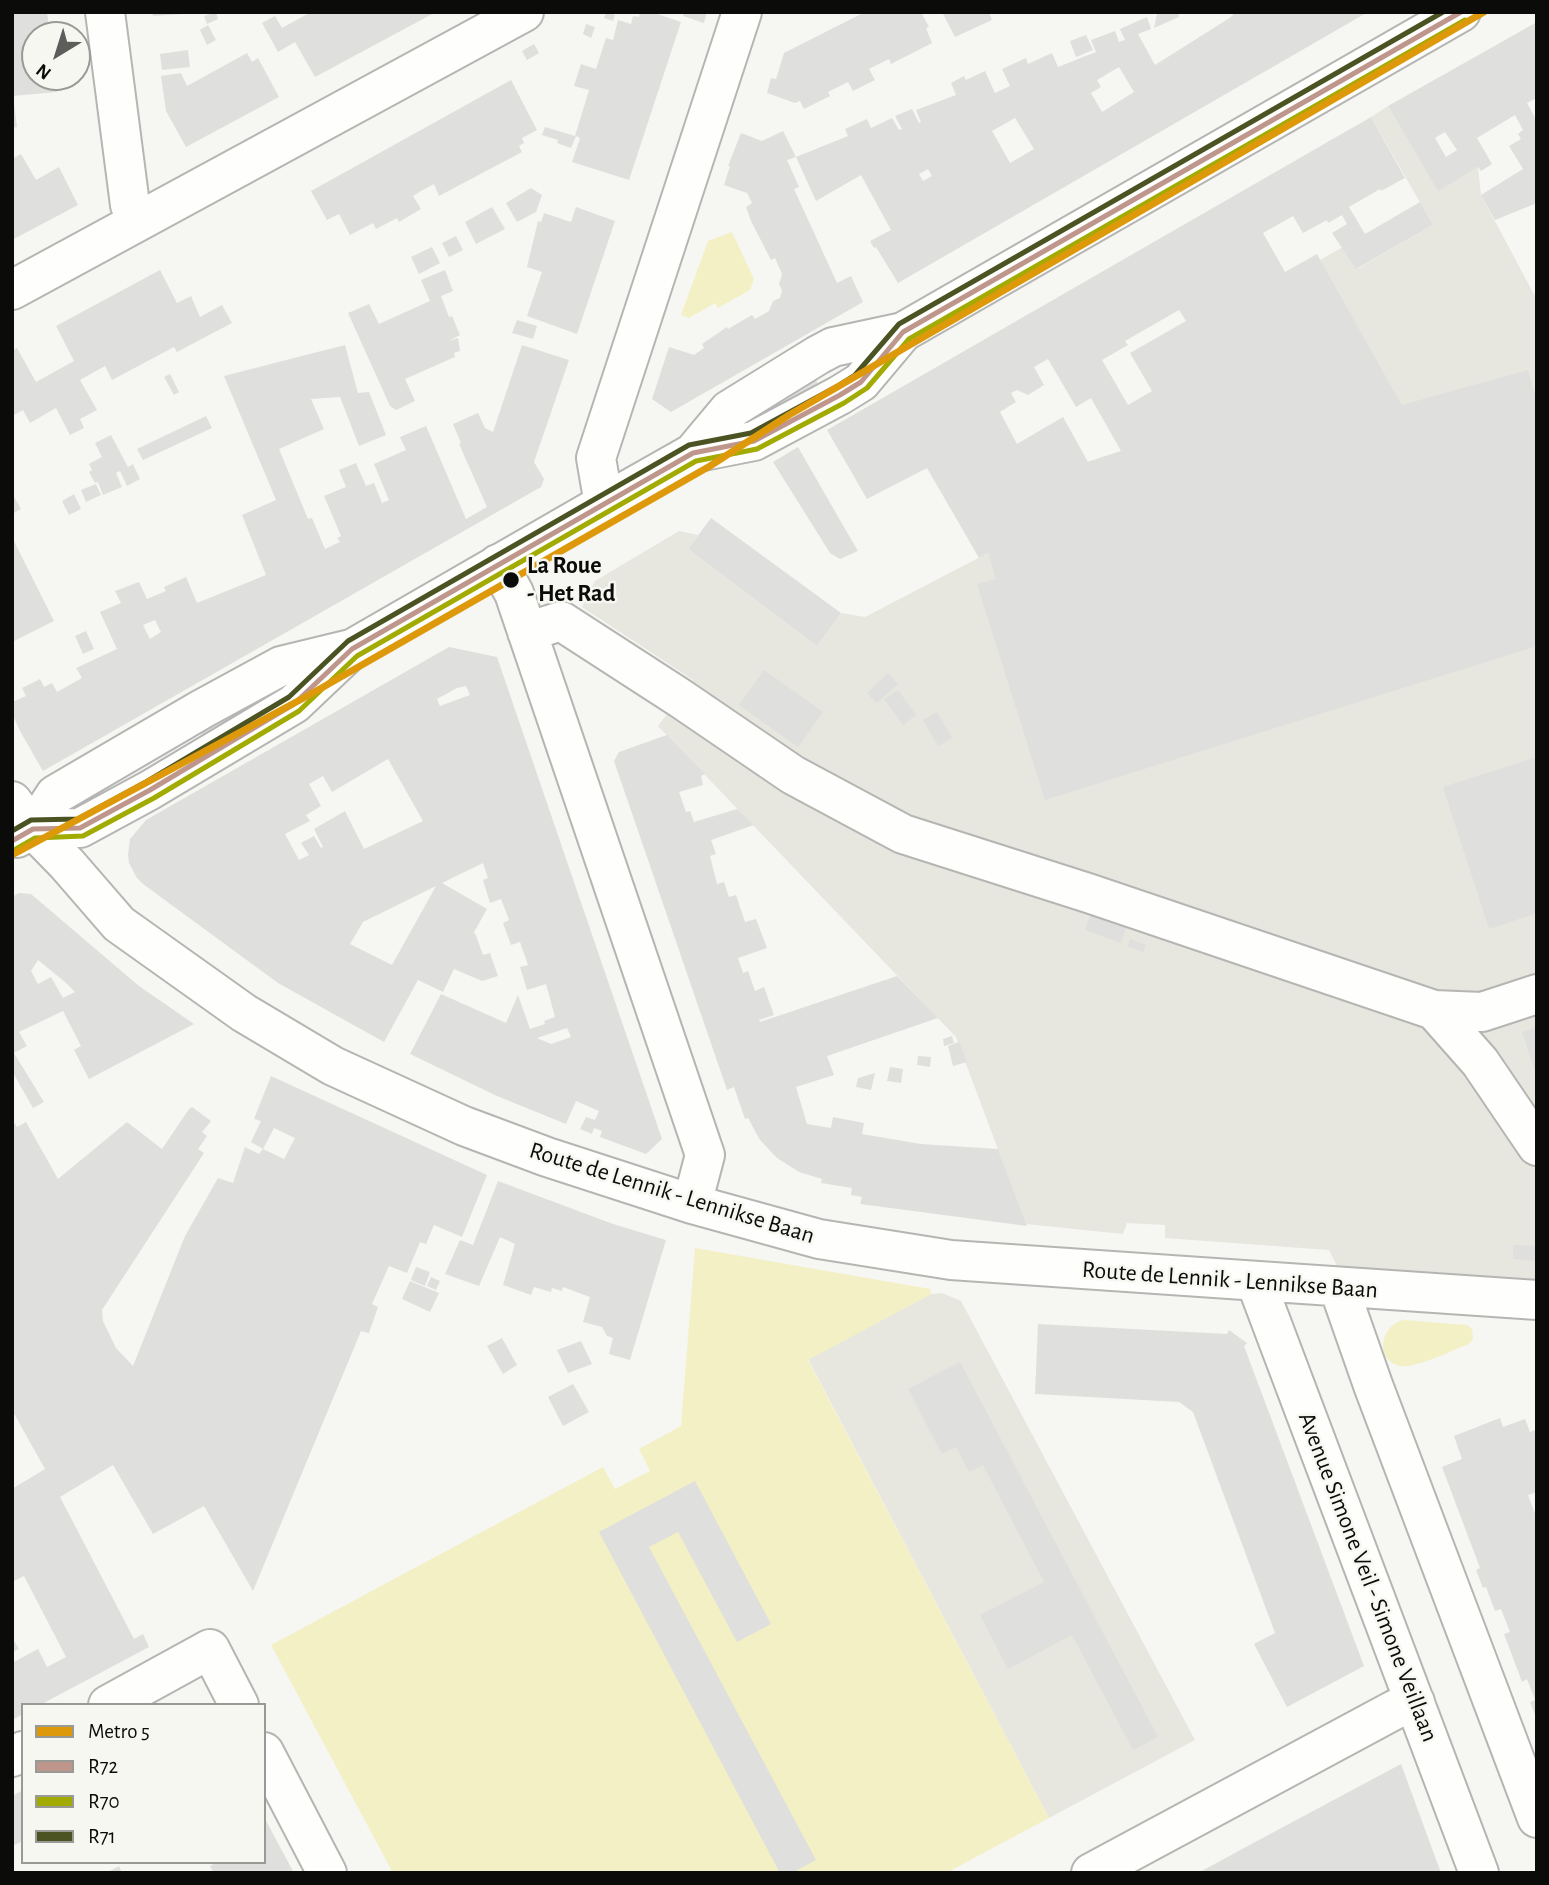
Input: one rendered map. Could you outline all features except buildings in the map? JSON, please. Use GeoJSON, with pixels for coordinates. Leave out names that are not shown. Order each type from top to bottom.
{"type":"FeatureCollection","features":[{"type":"Feature","properties":{"kind":"street"},"geometry":{"type":"LineString","coordinates":[[104,12],[130,205],[137,222]]}},
{"type":"Feature","properties":{"kind":"street"},"geometry":{"type":"LineString","coordinates":[[12,290],[524,12]]}},
{"type":"Feature","properties":{"kind":"street"},"geometry":{"type":"LineString","coordinates":[[604,504],[596,458],[742,12]]}},
{"type":"Feature","properties":{"kind":"street"},"geometry":{"type":"LineString","coordinates":[[19,823],[55,795],[281,666],[352,649],[693,453],[754,441],[840,395],[861,382],[903,332],[1461,12]]}},
{"type":"Feature","properties":{"kind":"street"},"geometry":{"type":"LineString","coordinates":[[498,564],[514,593],[705,1156],[692,1205]]}},
{"type":"Feature","properties":{"kind":"street"},"geometry":{"type":"LineString","coordinates":[[527,632],[561,621],[793,775],[903,834],[1088,893],[1434,1010],[1482,1012],[1537,994]]}},
{"type":"Feature","properties":{"kind":"street","name":"Route de Lennik - Lennikse Baan"},"geometry":{"type":"LineString","coordinates":[[19,823],[67,864],[119,924],[244,1013],[333,1066],[464,1126],[547,1157],[692,1205],[819,1239],[951,1260],[1537,1300]]}},
{"type":"Feature","properties":{"kind":"street"},"geometry":{"type":"LineString","coordinates":[[1434,1010],[1480,1062],[1537,1146]]}},
{"type":"Feature","properties":{"kind":"street","name":"Avenue Simone Veil - Simone Veillaan"},"geometry":{"type":"LineString","coordinates":[[1256,1282],[1479,1873]]}},
{"type":"Feature","properties":{"kind":"street"},"geometry":{"type":"LineString","coordinates":[[1339,1288],[1537,1818]]}},
{"type":"Feature","properties":{"kind":"street"},"geometry":{"type":"LineString","coordinates":[[112,1703],[210,1649],[238,1703]]}},
{"type":"Feature","properties":{"kind":"street"},"geometry":{"type":"LineString","coordinates":[[1091,1873],[1396,1709],[1415,1702]]}},
{"type":"Feature","properties":{"kind":"street"},"geometry":{"type":"LineString","coordinates":[[266,1756],[327,1873]]}},
{"type":"Feature","properties":{"kind":"shaded area"},"geometry":{"type":"Polygon","coordinates":[[[1388,106],[1438,190],[1478,167],[1481,195],[1537,300],[1537,1280],[1521,1283],[1340,1272],[1329,1250],[1165,1238],[1165,1225],[1127,1223],[1123,1234],[1026,1224],[956,1037],[658,726],[693,680],[582,607],[595,581],[679,531],[698,535],[688,549],[817,646],[841,613],[865,617],[988,553],[980,496],[1121,451],[1402,405],[1320,260],[1343,247],[1357,269],[1433,225],[1371,117],[1388,106]]]}},
{"type":"Feature","properties":{"kind":"shaded area"},"geometry":{"type":"Polygon","coordinates":[[[732,232],[754,279],[750,290],[718,308],[715,303],[689,318],[681,315],[708,241],[732,232]]]}},
{"type":"Feature","properties":{"kind":"shaded area"},"geometry":{"type":"Polygon","coordinates":[[[695,1248],[930,1289],[931,1294],[808,1360],[1049,1818],[946,1873],[393,1873],[271,1645],[603,1467],[615,1489],[650,1471],[639,1449],[681,1426],[695,1248]]]}},
{"type":"Feature","properties":{"kind":"shaded area"},"geometry":{"type":"Polygon","coordinates":[[[942,1293],[961,1301],[1195,1740],[1049,1818],[808,1359],[931,1294],[942,1293]]]}},
{"type":"Feature","properties":{"kind":"shaded area"},"geometry":{"type":"Polygon","coordinates":[[[1404,1320],[1467,1325],[1472,1329],[1473,1339],[1469,1344],[1434,1358],[1415,1365],[1400,1366],[1386,1357],[1383,1342],[1390,1328],[1404,1320]]]}},
{"type":"Feature","properties":{"kind":"metro line","name":"5"},"geometry":{"type":"LineString","coordinates":[[12,855],[311,694],[710,466],[789,415],[1484,12]]}},
{"type":"Feature","properties":{"kind":"transit line","name":"R71"},"geometry":{"type":"LineString","coordinates":[[12,831],[31,820],[78,819],[146,782],[289,697],[348,641],[689,445],[751,433],[836,387],[855,375],[899,324],[1443,12]]}},
{"type":"Feature","properties":{"kind":"transit line","name":"R72"},"geometry":{"type":"LineString","coordinates":[[12,841],[33,829],[80,828],[150,790],[294,704],[352,649],[693,453],[754,441],[840,395],[861,382],[903,332],[1461,12]]}},
{"type":"Feature","properties":{"kind":"transit line","name":"R70"},"geometry":{"type":"LineString","coordinates":[[16,849],[35,838],[83,836],[154,798],[299,711],[357,656],[696,461],[757,449],[844,403],[867,388],[909,339],[1465,20]]}},
{"type":"Feature","properties":{"kind":"place","name":"La Roue - Het Rad"},"geometry":{"type":"Point","coordinates":[511,580]}}]}
